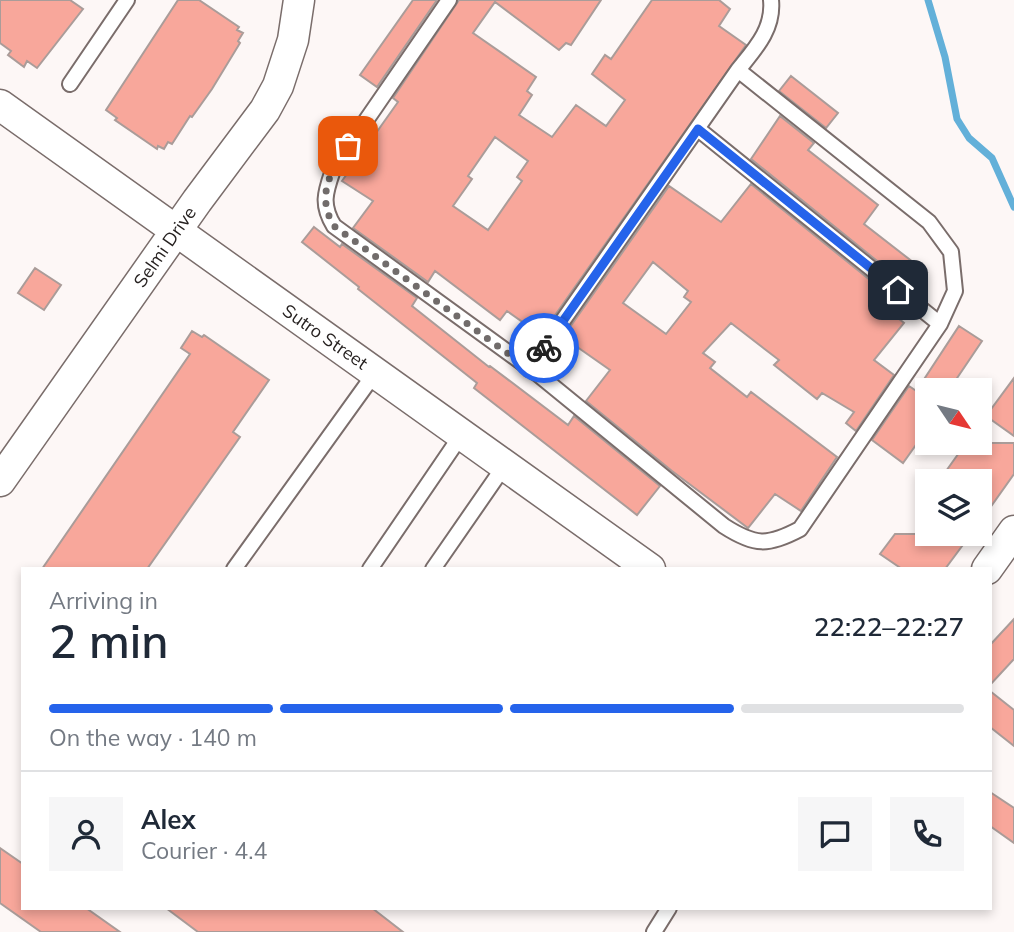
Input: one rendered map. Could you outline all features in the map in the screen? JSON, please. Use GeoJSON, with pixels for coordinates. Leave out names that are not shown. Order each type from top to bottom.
{"type":"FeatureCollection","features":[{"type":"Feature","properties":{"kind":"street","name":"Selmi Drive"},"geometry":{"type":"LineString","coordinates":[[0,481],[265,110],[278,86],[293,40],[299,0]]}},
{"type":"Feature","properties":{"kind":"street","name":"Sutro Street"},"geometry":{"type":"LineString","coordinates":[[0,105],[646,567]]}},
{"type":"Feature","properties":{"kind":"lane"},"geometry":{"type":"LineString","coordinates":[[70,84],[127,0]]}},
{"type":"Feature","properties":{"kind":"lane"},"geometry":{"type":"LineString","coordinates":[[449,0],[334,167],[325,191],[326,212],[334,226],[529,369],[724,526],[746,540],[778,541],[800,530],[940,324],[955,290],[951,252],[929,222],[738,70]]}},
{"type":"Feature","properties":{"kind":"lane"},"geometry":{"type":"LineString","coordinates":[[529,369],[763,38],[772,14],[771,0]]}},
{"type":"Feature","properties":{"kind":"lane"},"geometry":{"type":"LineString","coordinates":[[698,129],[940,324]]}},
{"type":"Feature","properties":{"kind":"lane"},"geometry":{"type":"LineString","coordinates":[[235,567],[375,373]]}},
{"type":"Feature","properties":{"kind":"lane"},"geometry":{"type":"LineString","coordinates":[[371,567],[461,434]]}},
{"type":"Feature","properties":{"kind":"lane"},"geometry":{"type":"LineString","coordinates":[[434,567],[505,465]]}},
{"type":"Feature","properties":{"kind":"lane"},"geometry":{"type":"LineString","coordinates":[[654,932],[668,910]]}},
{"type":"Feature","properties":{"kind":"building"},"geometry":{"type":"Polygon","coordinates":[[[0,0],[70,0],[83,9],[37,68],[27,61],[24,67],[8,55],[11,51],[0,43],[0,0]]]}},
{"type":"Feature","properties":{"kind":"building"},"geometry":{"type":"Polygon","coordinates":[[[178,0],[199,0],[239,27],[237,30],[243,33],[238,41],[240,43],[212,89],[172,144],[168,142],[164,149],[158,146],[157,149],[115,120],[117,118],[106,110],[178,0]]]}},
{"type":"Feature","properties":{"kind":"building"},"geometry":{"type":"Polygon","coordinates":[[[413,0],[437,0],[377,87],[360,75],[413,0]]]}},
{"type":"Feature","properties":{"kind":"building"},"geometry":{"type":"Polygon","coordinates":[[[459,0],[601,0],[571,45],[566,43],[559,50],[495,2],[473,33],[536,77],[527,91],[532,95],[519,115],[552,137],[576,105],[606,126],[625,100],[592,74],[605,55],[611,59],[652,0],[719,0],[730,9],[719,26],[746,45],[541,335],[507,311],[500,320],[435,271],[428,282],[353,228],[373,201],[342,181],[398,102],[393,98],[459,0]],[[495,137],[468,176],[472,179],[453,206],[488,230],[522,181],[517,177],[528,161],[495,137]]]}},
{"type":"Feature","properties":{"kind":"building"},"geometry":{"type":"Polygon","coordinates":[[[791,76],[838,113],[826,128],[779,91],[791,76]]]}},
{"type":"Feature","properties":{"kind":"building"},"geometry":{"type":"Polygon","coordinates":[[[780,116],[814,143],[808,150],[878,205],[864,224],[927,273],[913,290],[751,159],[780,116]]]}},
{"type":"Feature","properties":{"kind":"building"},"geometry":{"type":"Polygon","coordinates":[[[751,184],[901,305],[893,314],[904,323],[874,360],[894,375],[856,431],[846,423],[854,412],[822,393],[817,399],[774,365],[779,360],[731,323],[703,353],[715,362],[710,368],[747,397],[751,392],[837,457],[801,511],[775,494],[748,528],[586,401],[610,370],[563,337],[669,186],[721,222],[751,184]],[[653,262],[623,303],[666,334],[691,302],[684,297],[688,291],[653,262]]]}},
{"type":"Feature","properties":{"kind":"building"},"geometry":{"type":"Polygon","coordinates":[[[314,227],[417,298],[412,306],[489,367],[568,425],[574,416],[660,486],[637,515],[474,388],[477,383],[302,242],[314,227]]]}},
{"type":"Feature","properties":{"kind":"building"},"geometry":{"type":"Polygon","coordinates":[[[35,268],[61,285],[44,310],[18,293],[35,268]]]}},
{"type":"Feature","properties":{"kind":"building"},"geometry":{"type":"Polygon","coordinates":[[[959,326],[982,341],[957,378],[925,378],[959,326]]]}},
{"type":"Feature","properties":{"kind":"building"},"geometry":{"type":"Polygon","coordinates":[[[192,331],[202,337],[204,335],[269,380],[233,432],[240,437],[148,567],[43,567],[190,354],[181,348],[192,331]]]}},
{"type":"Feature","properties":{"kind":"building"},"geometry":{"type":"Polygon","coordinates":[[[1014,378],[1014,436],[992,420],[992,408],[1014,378]]]}},
{"type":"Feature","properties":{"kind":"building"},"geometry":{"type":"Polygon","coordinates":[[[909,386],[915,390],[915,446],[903,463],[872,440],[909,386]]]}},
{"type":"Feature","properties":{"kind":"building"},"geometry":{"type":"Polygon","coordinates":[[[992,443],[1014,443],[1014,474],[992,505],[992,469],[948,469],[957,455],[992,455],[992,443]]]}},
{"type":"Feature","properties":{"kind":"building"},"geometry":{"type":"Polygon","coordinates":[[[895,534],[915,534],[915,546],[962,546],[946,567],[899,567],[880,554],[895,534]]]}},
{"type":"Feature","properties":{"kind":"building"},"geometry":{"type":"Polygon","coordinates":[[[1014,619],[1014,659],[992,683],[992,643],[1014,619]]]}},
{"type":"Feature","properties":{"kind":"building"},"geometry":{"type":"Polygon","coordinates":[[[992,693],[1014,710],[1014,746],[992,729],[992,693]]]}},
{"type":"Feature","properties":{"kind":"building"},"geometry":{"type":"Polygon","coordinates":[[[992,793],[1014,808],[1014,843],[992,827],[992,793]]]}},
{"type":"Feature","properties":{"kind":"building"},"geometry":{"type":"Polygon","coordinates":[[[0,848],[21,863],[21,910],[89,910],[120,932],[41,932],[0,903],[0,848]]]}},
{"type":"Feature","properties":{"kind":"building"},"geometry":{"type":"Polygon","coordinates":[[[169,910],[375,910],[403,932],[198,932],[169,910]]]}},
{"type":"Feature","properties":{"kind":"waterway"},"geometry":{"type":"LineString","coordinates":[[928,0],[945,57],[957,119],[969,138],[992,158],[1014,207]]}},
{"type":"Feature","properties":{"kind":"way so far"},"geometry":{"type":"LineString","coordinates":[[348,146],[334,167],[325,191],[326,212],[334,226],[529,369],[544,348]]}},
{"type":"Feature","properties":{"kind":"route"},"geometry":{"type":"LineString","coordinates":[[544,348],[698,129],[898,290]]}}]}
